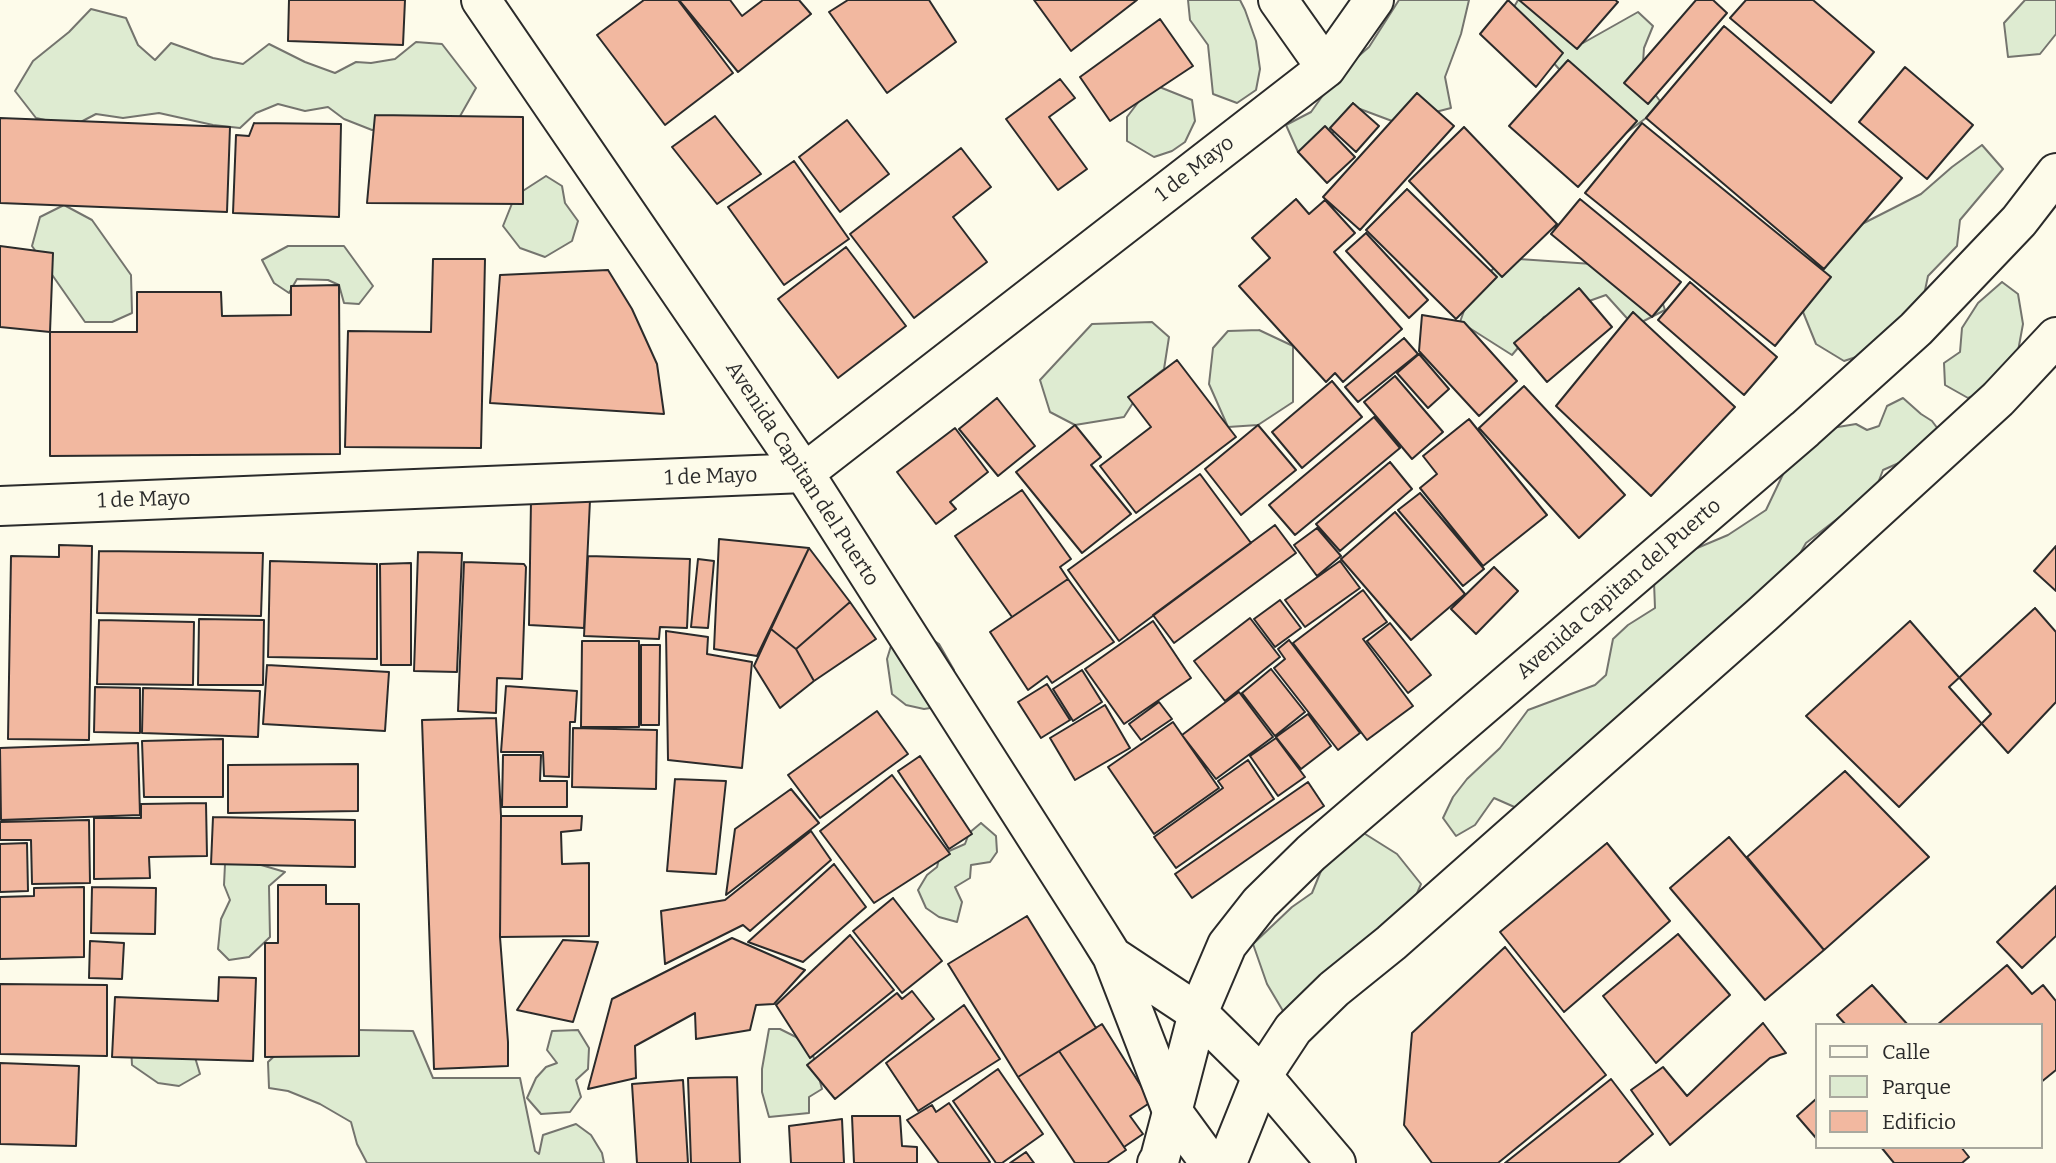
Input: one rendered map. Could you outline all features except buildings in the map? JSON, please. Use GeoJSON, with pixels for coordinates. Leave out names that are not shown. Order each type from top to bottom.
{"type":"FeatureCollection","features":[{"type":"Feature","properties":{"kind":"street","name":"Avenida Capitan del Puerto"},"geometry":{"type":"LineString","coordinates":[[481,0],[804,473],[1112,956],[1172,1111],[1210,1163]]}},
{"type":"Feature","properties":{"kind":"street"},"geometry":{"type":"LineString","coordinates":[[1278,0],[1326,68]]}},
{"type":"Feature","properties":{"kind":"street","name":"1 de Mayo"},"geometry":{"type":"LineString","coordinates":[[0,506],[804,473],[1326,68],[1374,0]]}},
{"type":"Feature","properties":{"kind":"street","name":"Avenida Capitan del Puerto"},"geometry":{"type":"LineString","coordinates":[[1157,1163],[1198,1013],[1227,945],[1260,903],[1311,853],[1805,429],[1916,329],[2019,221],[2056,173]]}},
{"type":"Feature","properties":{"kind":"street"},"geometry":{"type":"LineString","coordinates":[[1227,1163],[1262,1076],[1293,1028],[1334,989],[1391,943],[1763,614],[1998,399],[2056,337]]}},
{"type":"Feature","properties":{"kind":"street","name":"Avenida Capitan del Puerto"},"geometry":{"type":"LineString","coordinates":[[1112,956],[1198,1013],[1262,1076],[1336,1163]]}},
{"type":"Feature","properties":{"kind":"green space"},"geometry":{"type":"Polygon","coordinates":[[[1188,0],[1240,0],[1245,10],[1256,41],[1260,69],[1256,90],[1237,103],[1213,94],[1208,45],[1190,20],[1188,0]]]}},
{"type":"Feature","properties":{"kind":"green space"},"geometry":{"type":"Polygon","coordinates":[[[1399,0],[1469,0],[1461,34],[1445,77],[1451,108],[1392,121],[1360,109],[1320,144],[1298,152],[1286,125],[1311,112],[1338,74],[1369,47],[1399,0]]]}},
{"type":"Feature","properties":{"kind":"green space"},"geometry":{"type":"Polygon","coordinates":[[[1518,0],[1545,0],[1559,12],[1583,43],[1638,12],[1653,26],[1644,48],[1642,77],[1660,101],[1646,118],[1626,133],[1601,104],[1559,69],[1510,14],[1518,0]]]}},
{"type":"Feature","properties":{"kind":"green space"},"geometry":{"type":"Polygon","coordinates":[[[2025,0],[2056,0],[2056,34],[2040,54],[2008,57],[2004,23],[2025,0]]]}},
{"type":"Feature","properties":{"kind":"green space"},"geometry":{"type":"Polygon","coordinates":[[[91,9],[126,18],[138,45],[155,60],[171,43],[213,58],[243,64],[269,44],[335,73],[356,62],[371,63],[395,59],[416,42],[442,44],[476,88],[459,118],[372,130],[344,119],[328,107],[305,111],[278,104],[256,113],[240,128],[159,113],[123,118],[96,114],[73,126],[36,118],[15,91],[33,61],[69,32],[91,9]]]}},
{"type":"Feature","properties":{"kind":"green space"},"geometry":{"type":"Polygon","coordinates":[[[1152,84],[1192,100],[1195,121],[1185,142],[1172,151],[1154,157],[1127,141],[1127,117],[1152,84]]]}},
{"type":"Feature","properties":{"kind":"green space"},"geometry":{"type":"Polygon","coordinates":[[[1982,145],[2003,169],[1960,220],[1957,246],[1928,276],[1919,319],[1880,349],[1844,361],[1816,344],[1803,312],[1829,248],[1864,223],[1921,194],[1982,145]]]}},
{"type":"Feature","properties":{"kind":"green space"},"geometry":{"type":"Polygon","coordinates":[[[546,176],[562,186],[565,203],[578,221],[572,241],[545,257],[520,248],[503,226],[515,196],[546,176]]]}},
{"type":"Feature","properties":{"kind":"green space"},"geometry":{"type":"Polygon","coordinates":[[[64,205],[92,220],[131,275],[132,313],[112,322],[85,322],[32,246],[40,217],[64,205]]]}},
{"type":"Feature","properties":{"kind":"green space"},"geometry":{"type":"Polygon","coordinates":[[[288,246],[344,246],[373,286],[359,304],[344,303],[339,285],[328,280],[297,279],[289,293],[274,283],[262,260],[288,246]]]}},
{"type":"Feature","properties":{"kind":"green space"},"geometry":{"type":"Polygon","coordinates":[[[1504,258],[1651,268],[1665,310],[1634,326],[1606,295],[1544,317],[1512,355],[1460,322],[1471,291],[1504,258]]]}},
{"type":"Feature","properties":{"kind":"green space"},"geometry":{"type":"Polygon","coordinates":[[[2002,282],[2018,294],[2023,324],[2018,351],[1995,387],[1968,398],[1945,385],[1944,363],[1960,352],[1962,328],[1978,303],[2002,282]]]}},
{"type":"Feature","properties":{"kind":"green space"},"geometry":{"type":"Polygon","coordinates":[[[1152,322],[1169,337],[1164,369],[1145,384],[1124,417],[1075,425],[1050,412],[1040,380],[1092,324],[1152,322]]]}},
{"type":"Feature","properties":{"kind":"green space"},"geometry":{"type":"Polygon","coordinates":[[[1259,330],[1293,346],[1293,402],[1258,425],[1228,427],[1209,384],[1213,348],[1228,331],[1259,330]]]}},
{"type":"Feature","properties":{"kind":"green space"},"geometry":{"type":"Polygon","coordinates":[[[1903,398],[1932,421],[1941,433],[1908,459],[1883,470],[1878,483],[1863,499],[1806,543],[1798,557],[1519,809],[1494,798],[1475,825],[1456,836],[1443,818],[1453,797],[1467,779],[1500,748],[1528,710],[1595,685],[1606,675],[1613,639],[1628,625],[1655,608],[1654,582],[1664,562],[1728,535],[1766,510],[1786,468],[1808,432],[1856,424],[1867,430],[1879,426],[1887,406],[1903,398]]]}},
{"type":"Feature","properties":{"kind":"green space"},"geometry":{"type":"Polygon","coordinates":[[[930,638],[939,644],[954,670],[955,686],[943,706],[924,709],[906,705],[892,694],[887,659],[891,646],[899,639],[930,638]]]}},
{"type":"Feature","properties":{"kind":"green space"},"geometry":{"type":"Polygon","coordinates":[[[981,823],[996,836],[997,852],[990,862],[971,865],[970,878],[955,887],[962,902],[957,922],[939,917],[926,908],[918,890],[927,875],[937,867],[940,855],[965,844],[969,833],[981,823]]]}},
{"type":"Feature","properties":{"kind":"green space"},"geometry":{"type":"Polygon","coordinates":[[[1362,832],[1397,854],[1421,884],[1412,905],[1286,1016],[1267,984],[1253,944],[1292,907],[1312,893],[1323,866],[1362,832]]]}},
{"type":"Feature","properties":{"kind":"green space"},"geometry":{"type":"Polygon","coordinates":[[[251,862],[285,872],[269,886],[270,937],[249,957],[229,960],[218,949],[221,919],[230,900],[224,885],[225,864],[251,862]]]}},
{"type":"Feature","properties":{"kind":"green space"},"geometry":{"type":"Polygon","coordinates":[[[303,1029],[413,1031],[433,1078],[520,1078],[535,1151],[539,1154],[543,1135],[576,1124],[591,1135],[602,1153],[604,1163],[367,1163],[357,1144],[351,1122],[320,1104],[288,1091],[269,1088],[268,1062],[303,1029]]]}},
{"type":"Feature","properties":{"kind":"green space"},"geometry":{"type":"Polygon","coordinates":[[[769,1029],[780,1029],[796,1037],[813,1055],[822,1089],[809,1097],[809,1113],[769,1117],[762,1092],[762,1069],[769,1029]]]}},
{"type":"Feature","properties":{"kind":"green space"},"geometry":{"type":"Polygon","coordinates":[[[578,1030],[589,1048],[588,1069],[576,1080],[581,1097],[570,1112],[541,1114],[527,1098],[536,1078],[546,1067],[557,1063],[547,1050],[552,1031],[578,1030]]]}},
{"type":"Feature","properties":{"kind":"green space"},"geometry":{"type":"Polygon","coordinates":[[[131,1046],[194,1054],[200,1074],[179,1086],[158,1083],[132,1065],[131,1046]]]}}]}
